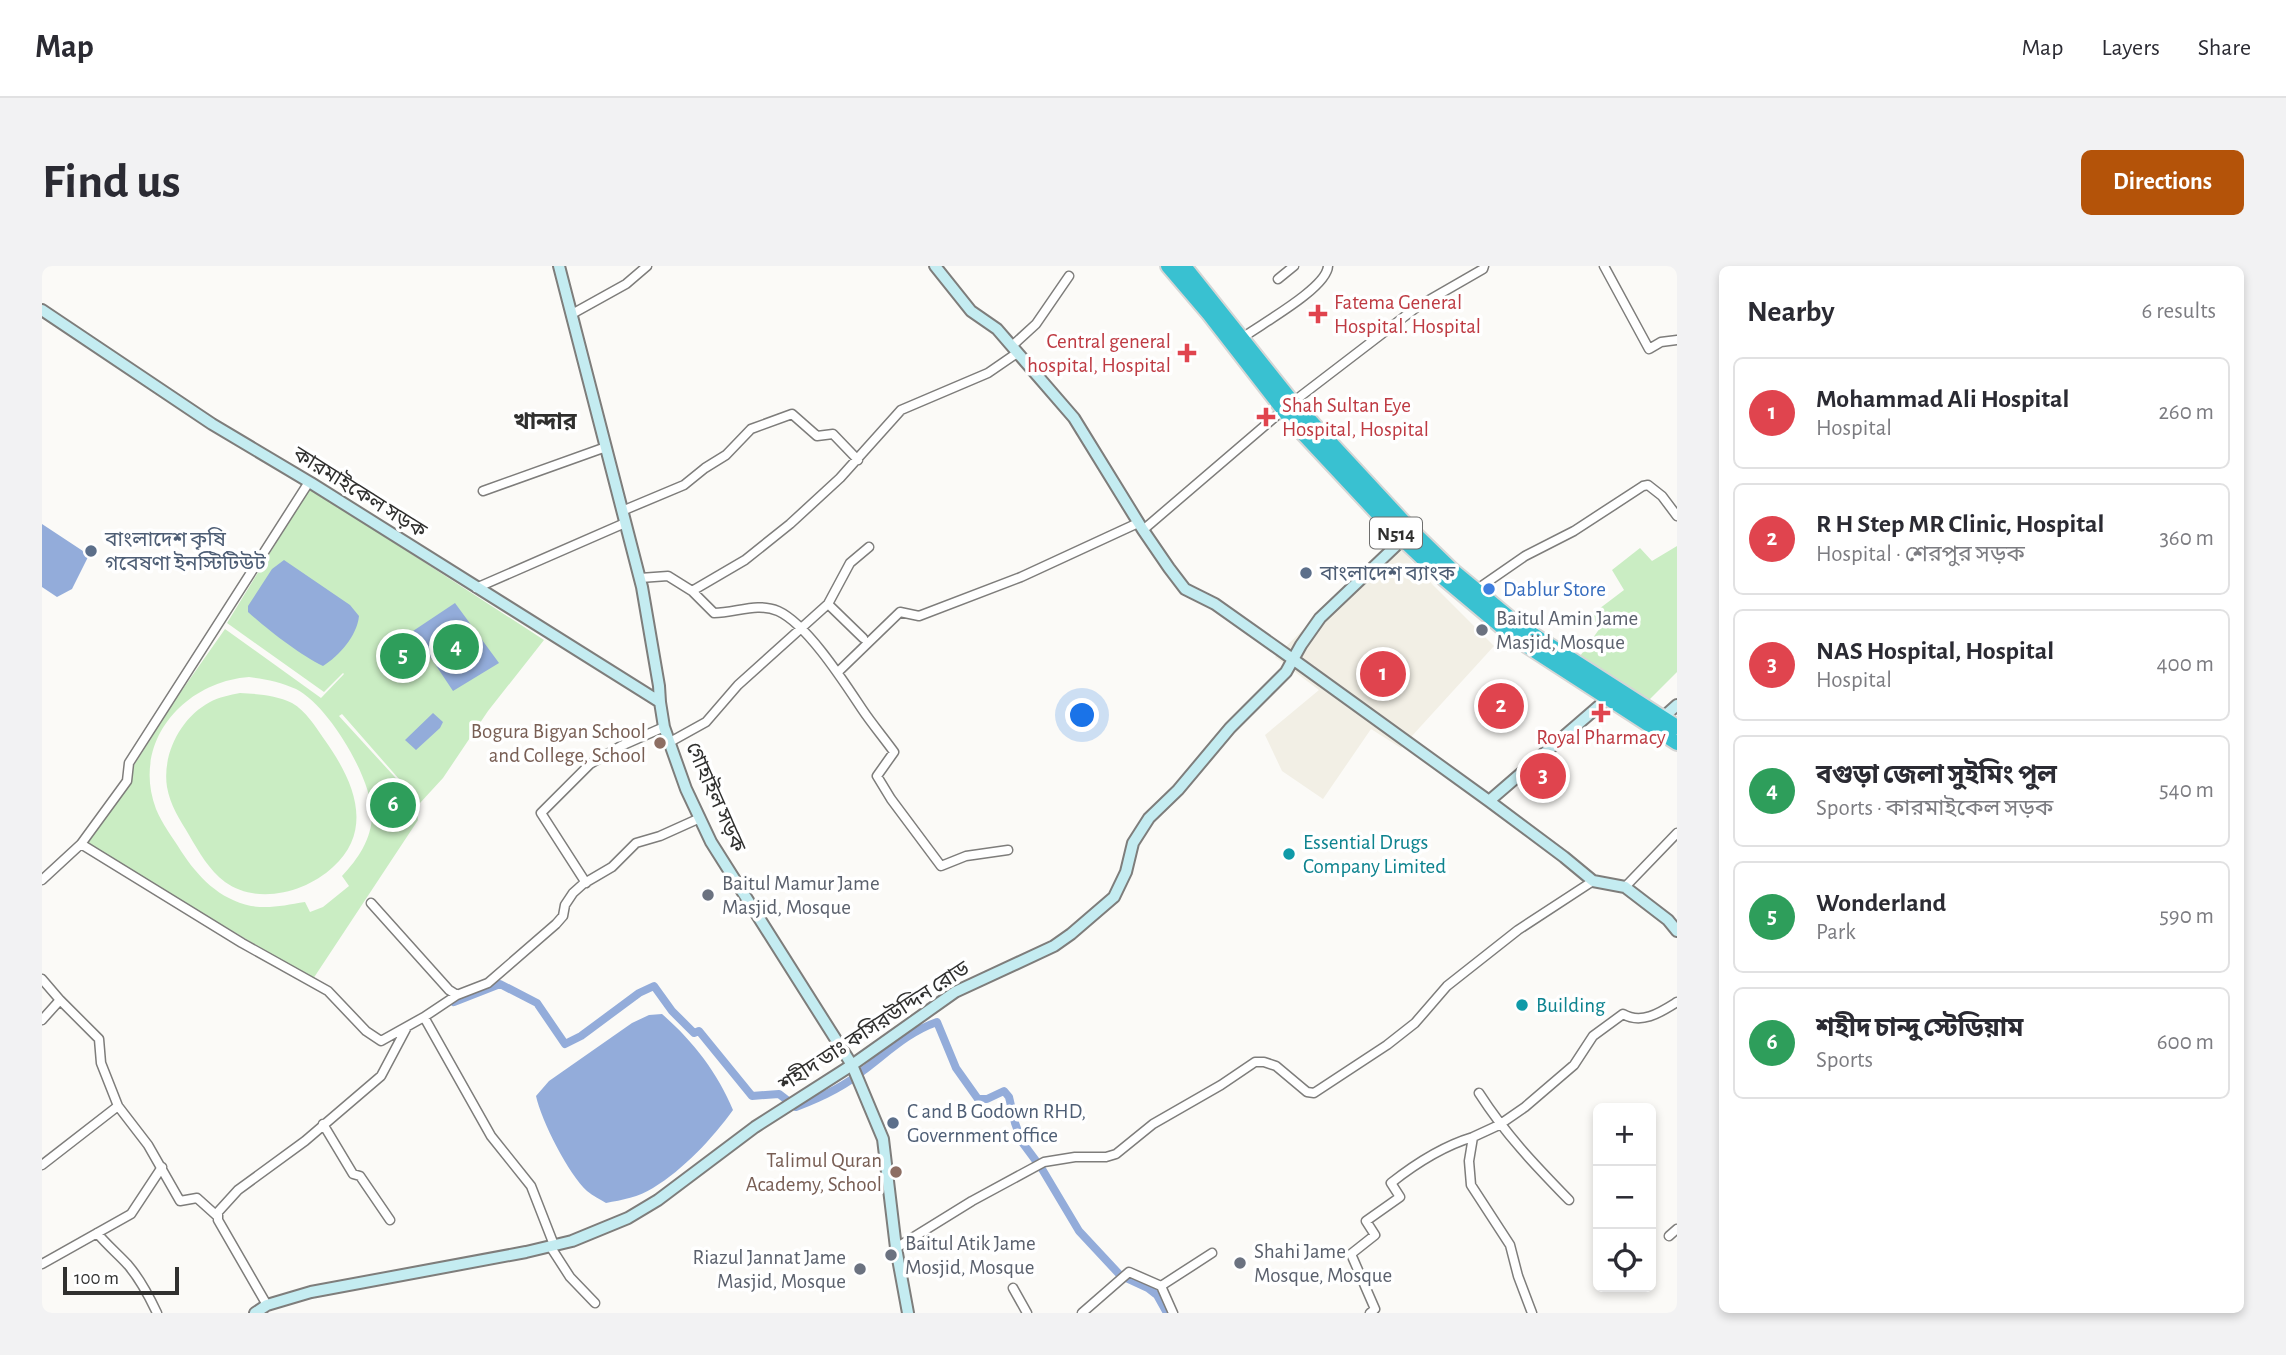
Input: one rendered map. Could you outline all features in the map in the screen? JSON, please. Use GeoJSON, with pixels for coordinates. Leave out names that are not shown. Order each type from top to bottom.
{"type":"FeatureCollection","features":[{"type":"Feature","properties":{"kind":"highway","name":"N514"},"geometry":{"type":"LineString","coordinates":[[1168,266],[1403,539],[1471,594],[1515,638],[1607,699],[1657,723],[1677,727]]}},
{"type":"Feature","properties":{"kind":"highway","name":"N514"},"geometry":{"type":"LineString","coordinates":[[1184,266],[1242,338],[1288,406],[1453,571],[1471,594],[1513,620],[1657,723],[1677,743]]}},
{"type":"Feature","properties":{"kind":"street","name":"গোহাইল সড়ক"},"geometry":{"type":"LineString","coordinates":[[559,266],[640,579],[664,727],[687,789],[724,864],[855,1072],[883,1139],[908,1313]]}},
{"type":"Feature","properties":{"kind":"street"},"geometry":{"type":"LineString","coordinates":[[572,314],[626,284],[647,266]]}},
{"type":"Feature","properties":{"kind":"street"},"geometry":{"type":"LineString","coordinates":[[935,266],[971,310],[997,329],[1074,418],[1141,526],[1185,589],[1215,604],[1294,660],[1489,801],[1593,881],[1625,887],[1668,920],[1677,931]]}},
{"type":"Feature","properties":{"kind":"street"},"geometry":{"type":"LineString","coordinates":[[1278,279],[1294,266]]}},
{"type":"Feature","properties":{"kind":"street"},"geometry":{"type":"LineString","coordinates":[[1242,338],[1304,296],[1322,280],[1328,266]]}},
{"type":"Feature","properties":{"kind":"street"},"geometry":{"type":"LineString","coordinates":[[838,672],[900,612],[919,616],[1021,577],[1141,526],[1288,406],[1417,307],[1484,266]]}},
{"type":"Feature","properties":{"kind":"street"},"geometry":{"type":"LineString","coordinates":[[1604,266],[1650,349],[1661,342],[1677,340]]}},
{"type":"Feature","properties":{"kind":"street"},"geometry":{"type":"LineString","coordinates":[[692,591],[768,543],[832,486],[901,411],[988,373],[1037,324],[1069,276]]}},
{"type":"Feature","properties":{"kind":"street","name":"কারমাইকেল সড়ক"},"geometry":{"type":"LineString","coordinates":[[42,310],[212,424],[660,702]]}},
{"type":"Feature","properties":{"kind":"street"},"geometry":{"type":"LineString","coordinates":[[476,588],[684,485],[726,455],[751,429],[792,414],[817,436],[833,434],[858,460]]}},
{"type":"Feature","properties":{"kind":"street"},"geometry":{"type":"LineString","coordinates":[[483,491],[606,447]]}},
{"type":"Feature","properties":{"kind":"street"},"geometry":{"type":"LineString","coordinates":[[42,880],[81,844],[127,781],[129,763],[309,482]]}},
{"type":"Feature","properties":{"kind":"street"},"geometry":{"type":"LineString","coordinates":[[1471,594],[1525,556],[1574,531],[1643,486],[1654,488],[1674,506],[1677,516]]}},
{"type":"Feature","properties":{"kind":"street","name":"শহীদ ডাঃ কসিরউদ্দিন রোড"},"geometry":{"type":"LineString","coordinates":[[255,1313],[267,1305],[311,1292],[572,1241],[628,1218],[658,1200],[769,1117],[796,1100],[855,1072],[955,992],[1054,946],[1088,922],[1114,897],[1122,885],[1133,843],[1149,818],[1178,790],[1222,737],[1286,672],[1320,618],[1403,539]]}},
{"type":"Feature","properties":{"kind":"street"},"geometry":{"type":"LineString","coordinates":[[670,742],[706,722],[738,685],[828,604],[850,562],[869,547]]}},
{"type":"Feature","properties":{"kind":"street"},"geometry":{"type":"LineString","coordinates":[[640,579],[668,576],[692,591],[715,613],[754,607],[779,611],[802,629],[838,672],[894,752],[877,776],[941,866],[966,856],[1008,850]]}},
{"type":"Feature","properties":{"kind":"street"},"geometry":{"type":"LineString","coordinates":[[828,604],[863,638]]}},
{"type":"Feature","properties":{"kind":"street"},"geometry":{"type":"LineString","coordinates":[[1489,801],[1607,699]]}},
{"type":"Feature","properties":{"kind":"street"},"geometry":{"type":"LineString","coordinates":[[1657,723],[1677,705]]}},
{"type":"Feature","properties":{"kind":"street"},"geometry":{"type":"LineString","coordinates":[[586,883],[541,813],[590,764],[621,746],[664,727]]}},
{"type":"Feature","properties":{"kind":"street"},"geometry":{"type":"LineString","coordinates":[[81,844],[242,943],[328,991],[366,1031],[381,1041],[457,995],[488,983],[556,924],[563,916],[565,905],[573,893],[612,867],[636,843],[660,836],[700,818]]}},
{"type":"Feature","properties":{"kind":"street"},"geometry":{"type":"LineString","coordinates":[[1625,887],[1677,833]]}},
{"type":"Feature","properties":{"kind":"street"},"geometry":{"type":"LineString","coordinates":[[897,1248],[930,1225],[1039,1165],[1075,1157],[1106,1157],[1116,1154],[1153,1125],[1221,1086],[1255,1062],[1276,1066],[1307,1092],[1314,1093],[1387,1045],[1415,1023],[1447,986],[1501,943],[1593,881]]}},
{"type":"Feature","properties":{"kind":"street"},"geometry":{"type":"LineString","coordinates":[[371,902],[449,990],[457,995]]}},
{"type":"Feature","properties":{"kind":"street"},"geometry":{"type":"LineString","coordinates":[[42,979],[99,1039],[101,1063],[118,1106],[162,1167],[180,1201],[197,1198],[217,1216],[267,1305]]}},
{"type":"Feature","properties":{"kind":"street"},"geometry":{"type":"LineString","coordinates":[[42,1020],[60,1000]]}},
{"type":"Feature","properties":{"kind":"street"},"geometry":{"type":"LineString","coordinates":[[1370,1313],[1375,1309],[1350,1254],[1375,1235],[1366,1221],[1400,1197],[1391,1183],[1411,1167],[1458,1142],[1499,1125],[1525,1107],[1574,1065],[1593,1035],[1623,1014],[1629,1018],[1645,1019],[1677,1002]]}},
{"type":"Feature","properties":{"kind":"street"},"geometry":{"type":"LineString","coordinates":[[424,1017],[491,1136],[531,1186],[552,1246],[570,1277],[595,1303]]}},
{"type":"Feature","properties":{"kind":"street"},"geometry":{"type":"LineString","coordinates":[[217,1216],[238,1190],[381,1076],[407,1027]]}},
{"type":"Feature","properties":{"kind":"street"},"geometry":{"type":"LineString","coordinates":[[1479,1093],[1499,1125],[1569,1200]]}},
{"type":"Feature","properties":{"kind":"street"},"geometry":{"type":"LineString","coordinates":[[42,1165],[118,1106]]}},
{"type":"Feature","properties":{"kind":"street"},"geometry":{"type":"LineString","coordinates":[[323,1124],[354,1174],[360,1176],[390,1220]]}},
{"type":"Feature","properties":{"kind":"street"},"geometry":{"type":"LineString","coordinates":[[1473,1137],[1469,1161],[1471,1185],[1510,1245],[1532,1313]]}},
{"type":"Feature","properties":{"kind":"street"},"geometry":{"type":"LineString","coordinates":[[42,1264],[131,1214],[162,1167]]}},
{"type":"Feature","properties":{"kind":"street"},"geometry":{"type":"LineString","coordinates":[[1669,1236],[1677,1229]]}},
{"type":"Feature","properties":{"kind":"street"},"geometry":{"type":"LineString","coordinates":[[97,1233],[128,1265],[148,1293],[157,1313]]}},
{"type":"Feature","properties":{"kind":"street"},"geometry":{"type":"LineString","coordinates":[[1161,1286],[1212,1253]]}},
{"type":"Feature","properties":{"kind":"street"},"geometry":{"type":"LineString","coordinates":[[1082,1313],[1129,1272],[1161,1286],[1173,1313]]}},
{"type":"Feature","properties":{"kind":"street"},"geometry":{"type":"LineString","coordinates":[[1013,1288],[1027,1313]]}},
{"type":"Feature","properties":{"kind":"shaded area"},"geometry":{"type":"Polygon","coordinates":[[[1394,542],[1494,646],[1401,748],[1371,729],[1323,799],[1282,771],[1265,735],[1319,690],[1275,657],[1394,542]]]}},
{"type":"Feature","properties":{"kind":"green space"},"geometry":{"type":"Polygon","coordinates":[[[310,488],[544,640],[488,711],[443,778],[420,803],[342,714],[339,716],[415,799],[418,820],[313,979],[85,843],[131,782],[133,767],[173,703],[225,629],[321,698],[344,674],[324,692],[227,623],[310,488]],[[249,677],[225,681],[203,690],[168,720],[157,740],[151,761],[150,785],[156,809],[188,861],[210,886],[229,898],[251,906],[271,907],[305,902],[310,912],[323,907],[349,886],[342,876],[359,856],[370,832],[370,799],[346,744],[322,710],[296,689],[249,677]]]}},
{"type":"Feature","properties":{"kind":"green space"},"geometry":{"type":"Polygon","coordinates":[[[1677,546],[1677,672],[1647,702],[1578,659],[1600,628],[1591,615],[1624,590],[1612,570],[1640,548],[1652,561],[1677,546]]]}},
{"type":"Feature","properties":{"kind":"green space"},"geometry":{"type":"Polygon","coordinates":[[[240,693],[280,698],[302,710],[334,754],[350,786],[355,803],[354,836],[346,852],[322,876],[309,884],[280,893],[251,893],[238,889],[219,877],[182,824],[168,794],[167,762],[175,738],[182,727],[199,709],[210,702],[240,693]]]}},
{"type":"Feature","properties":{"kind":"water"},"geometry":{"type":"Polygon","coordinates":[[[42,524],[89,555],[72,589],[57,597],[42,587],[42,524]]]}},
{"type":"Feature","properties":{"kind":"water"},"geometry":{"type":"Polygon","coordinates":[[[284,560],[350,605],[359,616],[355,631],[346,645],[323,666],[284,642],[248,612],[248,606],[272,569],[284,560]]]}},
{"type":"Feature","properties":{"kind":"water"},"geometry":{"type":"Polygon","coordinates":[[[455,603],[499,663],[453,691],[413,631],[455,603]]]}},
{"type":"Feature","properties":{"kind":"water"},"geometry":{"type":"Polygon","coordinates":[[[433,713],[443,722],[416,750],[405,740],[433,713]]]}},
{"type":"Feature","properties":{"kind":"water"},"geometry":{"type":"Polygon","coordinates":[[[662,1014],[703,1058],[720,1083],[733,1110],[697,1153],[676,1172],[642,1194],[606,1203],[587,1191],[572,1173],[550,1132],[536,1096],[549,1081],[632,1023],[649,1015],[662,1014]]]}},
{"type":"Feature","properties":{"kind":"waterway"},"geometry":{"type":"LineString","coordinates":[[454,1002],[500,984],[537,1003],[565,1044],[581,1036],[639,993],[654,986],[672,1011],[694,1033],[699,1031],[752,1096],[779,1094],[796,1107],[840,1087],[907,1037],[937,1022],[956,1068],[978,1099],[987,1099],[1004,1091],[1009,1097],[1022,1142],[1042,1169],[1079,1231],[1120,1275],[1157,1295],[1167,1313]]}},
{"type":"Feature","properties":{"kind":"place","name":"Fatema General Hospital. Hospital"},"geometry":{"type":"Point","coordinates":[1318,314]}},
{"type":"Feature","properties":{"kind":"place","name":"Central general hospital, Hospital"},"geometry":{"type":"Point","coordinates":[1187,353]}},
{"type":"Feature","properties":{"kind":"place","name":"Shah Sultan Eye Hospital, Hospital"},"geometry":{"type":"Point","coordinates":[1266,417]}},
{"type":"Feature","properties":{"kind":"place","name":"বাংলাদেশ কৃষি গবেষণা ইনস্টিটিউট"},"geometry":{"type":"Point","coordinates":[91,551]}},
{"type":"Feature","properties":{"kind":"place","name":"বাংলাদেশ ব্যাংক"},"geometry":{"type":"Point","coordinates":[1306,573]}},
{"type":"Feature","properties":{"kind":"place","name":"Dablur Store"},"geometry":{"type":"Point","coordinates":[1489,589]}},
{"type":"Feature","properties":{"kind":"place","name":"Baitul Amin Jame Masjid, Mosque"},"geometry":{"type":"Point","coordinates":[1482,630]}},
{"type":"Feature","properties":{"kind":"place","name":"বগুড়া জেলা সুইমিং পুল"},"geometry":{"type":"Point","coordinates":[456,647]}},
{"type":"Feature","properties":{"kind":"place","name":"Wonderland"},"geometry":{"type":"Point","coordinates":[403,656]}},
{"type":"Feature","properties":{"kind":"place","name":"Mohammad Ali Hospital"},"geometry":{"type":"Point","coordinates":[1383,674]}},
{"type":"Feature","properties":{"kind":"place","name":"R H Step MR Clinic, Hospital"},"geometry":{"type":"Point","coordinates":[1501,706]}},
{"type":"Feature","properties":{"kind":"place","name":"Royal Pharmacy"},"geometry":{"type":"Point","coordinates":[1601,713]}},
{"type":"Feature","properties":{"kind":"place","name":"Bogura Bigyan School and College, School"},"geometry":{"type":"Point","coordinates":[660,743]}},
{"type":"Feature","properties":{"kind":"place","name":"NAS Hospital, Hospital"},"geometry":{"type":"Point","coordinates":[1543,776]}},
{"type":"Feature","properties":{"kind":"place","name":"শহীদ চান্দু স্টেডিয়াম"},"geometry":{"type":"Point","coordinates":[393,805]}},
{"type":"Feature","properties":{"kind":"place","name":"Essential Drugs Company Limited"},"geometry":{"type":"Point","coordinates":[1289,854]}},
{"type":"Feature","properties":{"kind":"place","name":"Baitul Mamur Jame Masjid, Mosque"},"geometry":{"type":"Point","coordinates":[708,895]}},
{"type":"Feature","properties":{"kind":"place","name":"Building"},"geometry":{"type":"Point","coordinates":[1522,1005]}},
{"type":"Feature","properties":{"kind":"place","name":"C and B Godown RHD, Government office"},"geometry":{"type":"Point","coordinates":[893,1123]}},
{"type":"Feature","properties":{"kind":"place","name":"Talimul Quran Academy, School"},"geometry":{"type":"Point","coordinates":[896,1172]}},
{"type":"Feature","properties":{"kind":"place","name":"Baitul Atik Jame Mosjid, Mosque"},"geometry":{"type":"Point","coordinates":[891,1255]}},
{"type":"Feature","properties":{"kind":"place","name":"Shahi Jame Mosque, Mosque"},"geometry":{"type":"Point","coordinates":[1240,1263]}},
{"type":"Feature","properties":{"kind":"place","name":"Riazul Jannat Jame Masjid, Mosque"},"geometry":{"type":"Point","coordinates":[860,1269]}},
{"type":"Feature","properties":{"kind":"district","name":"খান্দার"},"geometry":{"type":"Point","coordinates":[545,421]}}]}
